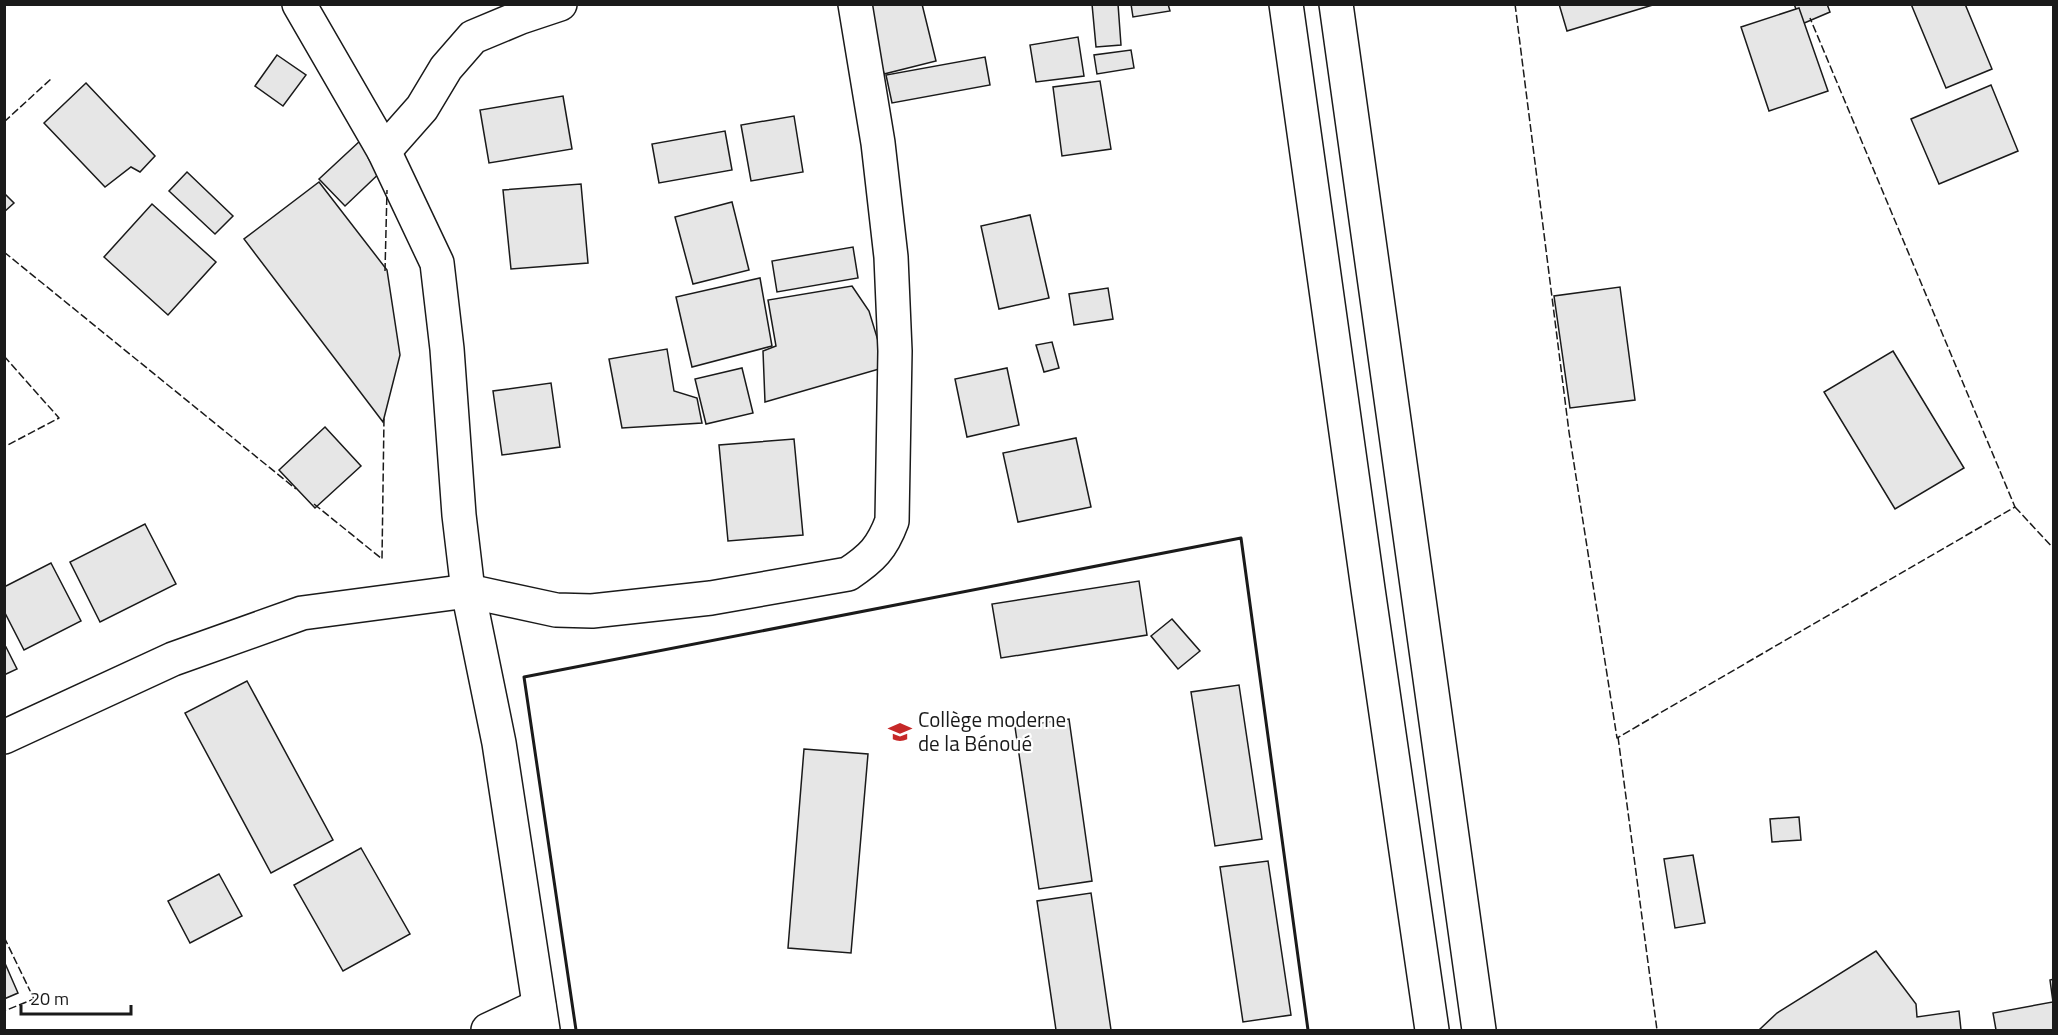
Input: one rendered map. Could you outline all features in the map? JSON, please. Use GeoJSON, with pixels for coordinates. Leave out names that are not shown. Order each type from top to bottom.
{"type":"FeatureCollection","features":[{"type":"Feature","properties":{"kind":"street"},"geometry":{"type":"LineString","coordinates":[[299,4],[384,151],[437,263],[447,350],[459,515],[468,591],[499,743],[541,1018],[489,1030]]}},
{"type":"Feature","properties":{"kind":"street"},"geometry":{"type":"LineString","coordinates":[[384,151],[422,108],[446,68],[473,37],[560,4]]}},
{"type":"Feature","properties":{"kind":"street"},"geometry":{"type":"LineString","coordinates":[[4,737],[173,659],[302,613],[468,591],[556,610],[592,611],[711,598],[848,574],[868,561],[884,543],[892,521],[895,351],[891,257],[878,142],[855,4]]}},
{"type":"Feature","properties":{"kind":"street"},"geometry":{"type":"LineString","coordinates":[[1286,4],[1432,1030]]}},
{"type":"Feature","properties":{"kind":"street"},"geometry":{"type":"LineString","coordinates":[[1336,4],[1479,1030]]}},
{"type":"Feature","properties":{"kind":"street"},"geometry":{"type":"LineString","coordinates":[[1304,125],[1352,120]]}},
{"type":"Feature","properties":{"kind":"building"},"geometry":{"type":"Polygon","coordinates":[[[866,4],[922,4],[936,61],[884,74],[866,4]]]}},
{"type":"Feature","properties":{"kind":"building"},"geometry":{"type":"Polygon","coordinates":[[[1092,4],[1118,4],[1121,45],[1096,47],[1092,4]]]}},
{"type":"Feature","properties":{"kind":"building"},"geometry":{"type":"Polygon","coordinates":[[[1131,4],[1168,4],[1170,11],[1133,17],[1131,4]]]}},
{"type":"Feature","properties":{"kind":"building"},"geometry":{"type":"Polygon","coordinates":[[[1559,4],[1656,4],[1567,31],[1559,4]]]}},
{"type":"Feature","properties":{"kind":"building"},"geometry":{"type":"Polygon","coordinates":[[[1794,4],[1827,4],[1830,12],[1802,24],[1794,4]]]}},
{"type":"Feature","properties":{"kind":"building"},"geometry":{"type":"Polygon","coordinates":[[[1911,4],[1965,4],[1992,69],[1946,88],[1911,4]]]}},
{"type":"Feature","properties":{"kind":"building"},"geometry":{"type":"Polygon","coordinates":[[[1799,8],[1828,91],[1769,111],[1741,27],[1799,8]]]}},
{"type":"Feature","properties":{"kind":"building"},"geometry":{"type":"Polygon","coordinates":[[[1078,37],[1084,76],[1036,82],[1030,45],[1078,37]]]}},
{"type":"Feature","properties":{"kind":"building"},"geometry":{"type":"Polygon","coordinates":[[[1131,50],[1134,68],[1097,74],[1094,55],[1131,50]]]}},
{"type":"Feature","properties":{"kind":"building"},"geometry":{"type":"Polygon","coordinates":[[[277,55],[306,75],[283,106],[255,86],[277,55]]]}},
{"type":"Feature","properties":{"kind":"building"},"geometry":{"type":"Polygon","coordinates":[[[985,57],[990,85],[892,103],[886,75],[985,57]]]}},
{"type":"Feature","properties":{"kind":"building"},"geometry":{"type":"Polygon","coordinates":[[[1100,81],[1111,149],[1062,156],[1053,87],[1100,81]]]}},
{"type":"Feature","properties":{"kind":"building"},"geometry":{"type":"Polygon","coordinates":[[[86,83],[155,156],[140,172],[131,167],[105,187],[44,123],[86,83]]]}},
{"type":"Feature","properties":{"kind":"building"},"geometry":{"type":"Polygon","coordinates":[[[1991,85],[2018,151],[1939,184],[1911,119],[1991,85]]]}},
{"type":"Feature","properties":{"kind":"building"},"geometry":{"type":"Polygon","coordinates":[[[563,96],[572,149],[489,163],[480,110],[563,96]]]}},
{"type":"Feature","properties":{"kind":"building"},"geometry":{"type":"Polygon","coordinates":[[[794,116],[803,172],[751,181],[741,125],[794,116]]]}},
{"type":"Feature","properties":{"kind":"building"},"geometry":{"type":"Polygon","coordinates":[[[725,131],[732,170],[659,183],[652,144],[725,131]]]}},
{"type":"Feature","properties":{"kind":"building"},"geometry":{"type":"Polygon","coordinates":[[[361,140],[386,167],[345,206],[319,179],[361,140]]]}},
{"type":"Feature","properties":{"kind":"building"},"geometry":{"type":"Polygon","coordinates":[[[187,172],[233,216],[215,234],[169,191],[187,172]]]}},
{"type":"Feature","properties":{"kind":"building"},"geometry":{"type":"Polygon","coordinates":[[[319,182],[387,270],[400,355],[383,422],[244,239],[319,182]]]}},
{"type":"Feature","properties":{"kind":"building"},"geometry":{"type":"Polygon","coordinates":[[[581,184],[588,263],[511,269],[503,190],[581,184]]]}},
{"type":"Feature","properties":{"kind":"building"},"geometry":{"type":"Polygon","coordinates":[[[4,193],[14,203],[4,212],[4,193]]]}},
{"type":"Feature","properties":{"kind":"building"},"geometry":{"type":"Polygon","coordinates":[[[732,202],[749,270],[693,284],[675,217],[732,202]]]}},
{"type":"Feature","properties":{"kind":"building"},"geometry":{"type":"Polygon","coordinates":[[[152,204],[216,262],[168,315],[104,257],[152,204]]]}},
{"type":"Feature","properties":{"kind":"building"},"geometry":{"type":"Polygon","coordinates":[[[1030,215],[1049,298],[999,309],[981,226],[1030,215]]]}},
{"type":"Feature","properties":{"kind":"building"},"geometry":{"type":"Polygon","coordinates":[[[853,247],[858,278],[777,292],[772,261],[853,247]]]}},
{"type":"Feature","properties":{"kind":"building"},"geometry":{"type":"Polygon","coordinates":[[[760,278],[772,346],[692,367],[676,297],[760,278]]]}},
{"type":"Feature","properties":{"kind":"building"},"geometry":{"type":"Polygon","coordinates":[[[852,286],[869,311],[886,367],[765,402],[763,351],[776,346],[768,300],[852,286]]]}},
{"type":"Feature","properties":{"kind":"building"},"geometry":{"type":"Polygon","coordinates":[[[1620,287],[1635,400],[1570,408],[1554,296],[1620,287]]]}},
{"type":"Feature","properties":{"kind":"building"},"geometry":{"type":"Polygon","coordinates":[[[1108,288],[1113,319],[1074,325],[1069,294],[1108,288]]]}},
{"type":"Feature","properties":{"kind":"building"},"geometry":{"type":"Polygon","coordinates":[[[1052,342],[1059,368],[1044,372],[1036,345],[1052,342]]]}},
{"type":"Feature","properties":{"kind":"building"},"geometry":{"type":"Polygon","coordinates":[[[667,349],[674,391],[697,398],[702,423],[622,428],[609,359],[667,349]]]}},
{"type":"Feature","properties":{"kind":"building"},"geometry":{"type":"Polygon","coordinates":[[[1893,351],[1964,468],[1895,509],[1824,392],[1893,351]]]}},
{"type":"Feature","properties":{"kind":"building"},"geometry":{"type":"Polygon","coordinates":[[[742,368],[753,413],[706,424],[695,379],[742,368]]]}},
{"type":"Feature","properties":{"kind":"building"},"geometry":{"type":"Polygon","coordinates":[[[1007,368],[1019,425],[967,437],[955,379],[1007,368]]]}},
{"type":"Feature","properties":{"kind":"building"},"geometry":{"type":"Polygon","coordinates":[[[551,383],[560,447],[502,455],[493,391],[551,383]]]}},
{"type":"Feature","properties":{"kind":"building"},"geometry":{"type":"Polygon","coordinates":[[[325,427],[361,466],[315,508],[279,470],[325,427]]]}},
{"type":"Feature","properties":{"kind":"building"},"geometry":{"type":"Polygon","coordinates":[[[1076,438],[1091,507],[1018,522],[1003,453],[1076,438]]]}},
{"type":"Feature","properties":{"kind":"building"},"geometry":{"type":"Polygon","coordinates":[[[794,439],[803,535],[728,541],[719,445],[794,439]]]}},
{"type":"Feature","properties":{"kind":"building"},"geometry":{"type":"Polygon","coordinates":[[[145,524],[176,584],[100,622],[70,562],[145,524]]]}},
{"type":"Feature","properties":{"kind":"building"},"geometry":{"type":"Polygon","coordinates":[[[51,563],[81,621],[24,650],[4,611],[4,587],[51,563]]]}},
{"type":"Feature","properties":{"kind":"building"},"geometry":{"type":"Polygon","coordinates":[[[1139,581],[1147,635],[1001,658],[992,604],[1139,581]]]}},
{"type":"Feature","properties":{"kind":"building"},"geometry":{"type":"Polygon","coordinates":[[[1172,619],[1200,651],[1178,669],[1151,636],[1172,619]]]}},
{"type":"Feature","properties":{"kind":"building"},"geometry":{"type":"Polygon","coordinates":[[[6,647],[17,669],[4,675],[4,648],[6,647]]]}},
{"type":"Feature","properties":{"kind":"building"},"geometry":{"type":"Polygon","coordinates":[[[247,681],[333,840],[271,873],[185,713],[247,681]]]}},
{"type":"Feature","properties":{"kind":"building"},"geometry":{"type":"Polygon","coordinates":[[[1239,685],[1262,839],[1215,846],[1191,692],[1239,685]]]}},
{"type":"Feature","properties":{"kind":"building"},"geometry":{"type":"Polygon","coordinates":[[[1069,719],[1092,881],[1039,889],[1015,727],[1069,719]]]}},
{"type":"Feature","properties":{"kind":"building"},"geometry":{"type":"Polygon","coordinates":[[[804,749],[868,754],[851,953],[788,948],[804,749]]]}},
{"type":"Feature","properties":{"kind":"building"},"geometry":{"type":"Polygon","coordinates":[[[1799,817],[1801,840],[1772,842],[1770,819],[1799,817]]]}},
{"type":"Feature","properties":{"kind":"building"},"geometry":{"type":"Polygon","coordinates":[[[361,848],[410,934],[343,971],[294,885],[361,848]]]}},
{"type":"Feature","properties":{"kind":"building"},"geometry":{"type":"Polygon","coordinates":[[[1693,855],[1705,923],[1675,928],[1664,859],[1693,855]]]}},
{"type":"Feature","properties":{"kind":"building"},"geometry":{"type":"Polygon","coordinates":[[[1268,861],[1291,1015],[1243,1022],[1220,867],[1268,861]]]}},
{"type":"Feature","properties":{"kind":"building"},"geometry":{"type":"Polygon","coordinates":[[[219,874],[242,916],[190,943],[168,901],[219,874]]]}},
{"type":"Feature","properties":{"kind":"building"},"geometry":{"type":"Polygon","coordinates":[[[1091,893],[1111,1030],[1056,1030],[1037,901],[1091,893]]]}},
{"type":"Feature","properties":{"kind":"building"},"geometry":{"type":"Polygon","coordinates":[[[1876,951],[1916,1004],[1917,1017],[1959,1011],[1961,1030],[1759,1030],[1777,1013],[1876,951]]]}},
{"type":"Feature","properties":{"kind":"building"},"geometry":{"type":"Polygon","coordinates":[[[4,961],[18,993],[4,999],[4,961]]]}},
{"type":"Feature","properties":{"kind":"building"},"geometry":{"type":"Polygon","coordinates":[[[2054,979],[2054,1030],[1996,1030],[1993,1013],[2053,1002],[2050,980],[2054,979]]]}},
{"type":"Feature","properties":{"kind":"fence"},"geometry":{"type":"LineString","coordinates":[[1515,4],[1569,432],[1617,738],[2015,507],[1810,18]]}},
{"type":"Feature","properties":{"kind":"fence"},"geometry":{"type":"LineString","coordinates":[[4,122],[52,78]]}},
{"type":"Feature","properties":{"kind":"fence"},"geometry":{"type":"LineString","coordinates":[[385,271],[387,190]]}},
{"type":"Feature","properties":{"kind":"fence"},"geometry":{"type":"LineString","coordinates":[[4,252],[296,489]]}},
{"type":"Feature","properties":{"kind":"fence"},"geometry":{"type":"LineString","coordinates":[[4,356],[59,418],[4,447]]}},
{"type":"Feature","properties":{"kind":"fence"},"geometry":{"type":"LineString","coordinates":[[314,504],[382,559],[384,418]]}},
{"type":"Feature","properties":{"kind":"fence"},"geometry":{"type":"LineString","coordinates":[[2015,507],[2054,549]]}},
{"type":"Feature","properties":{"kind":"fence"},"geometry":{"type":"LineString","coordinates":[[1618,737],[1657,1030]]}},
{"type":"Feature","properties":{"kind":"fence"},"geometry":{"type":"LineString","coordinates":[[4,937],[34,999],[4,1011]]}},
{"type":"Feature","properties":{"kind":"wall"},"geometry":{"type":"LineString","coordinates":[[576,1030],[524,677],[1241,538],[1308,1030]]}},
{"type":"Feature","properties":{"kind":"place","name":"Collège moderne de la Bénoué"},"geometry":{"type":"Point","coordinates":[900,732]}}]}
